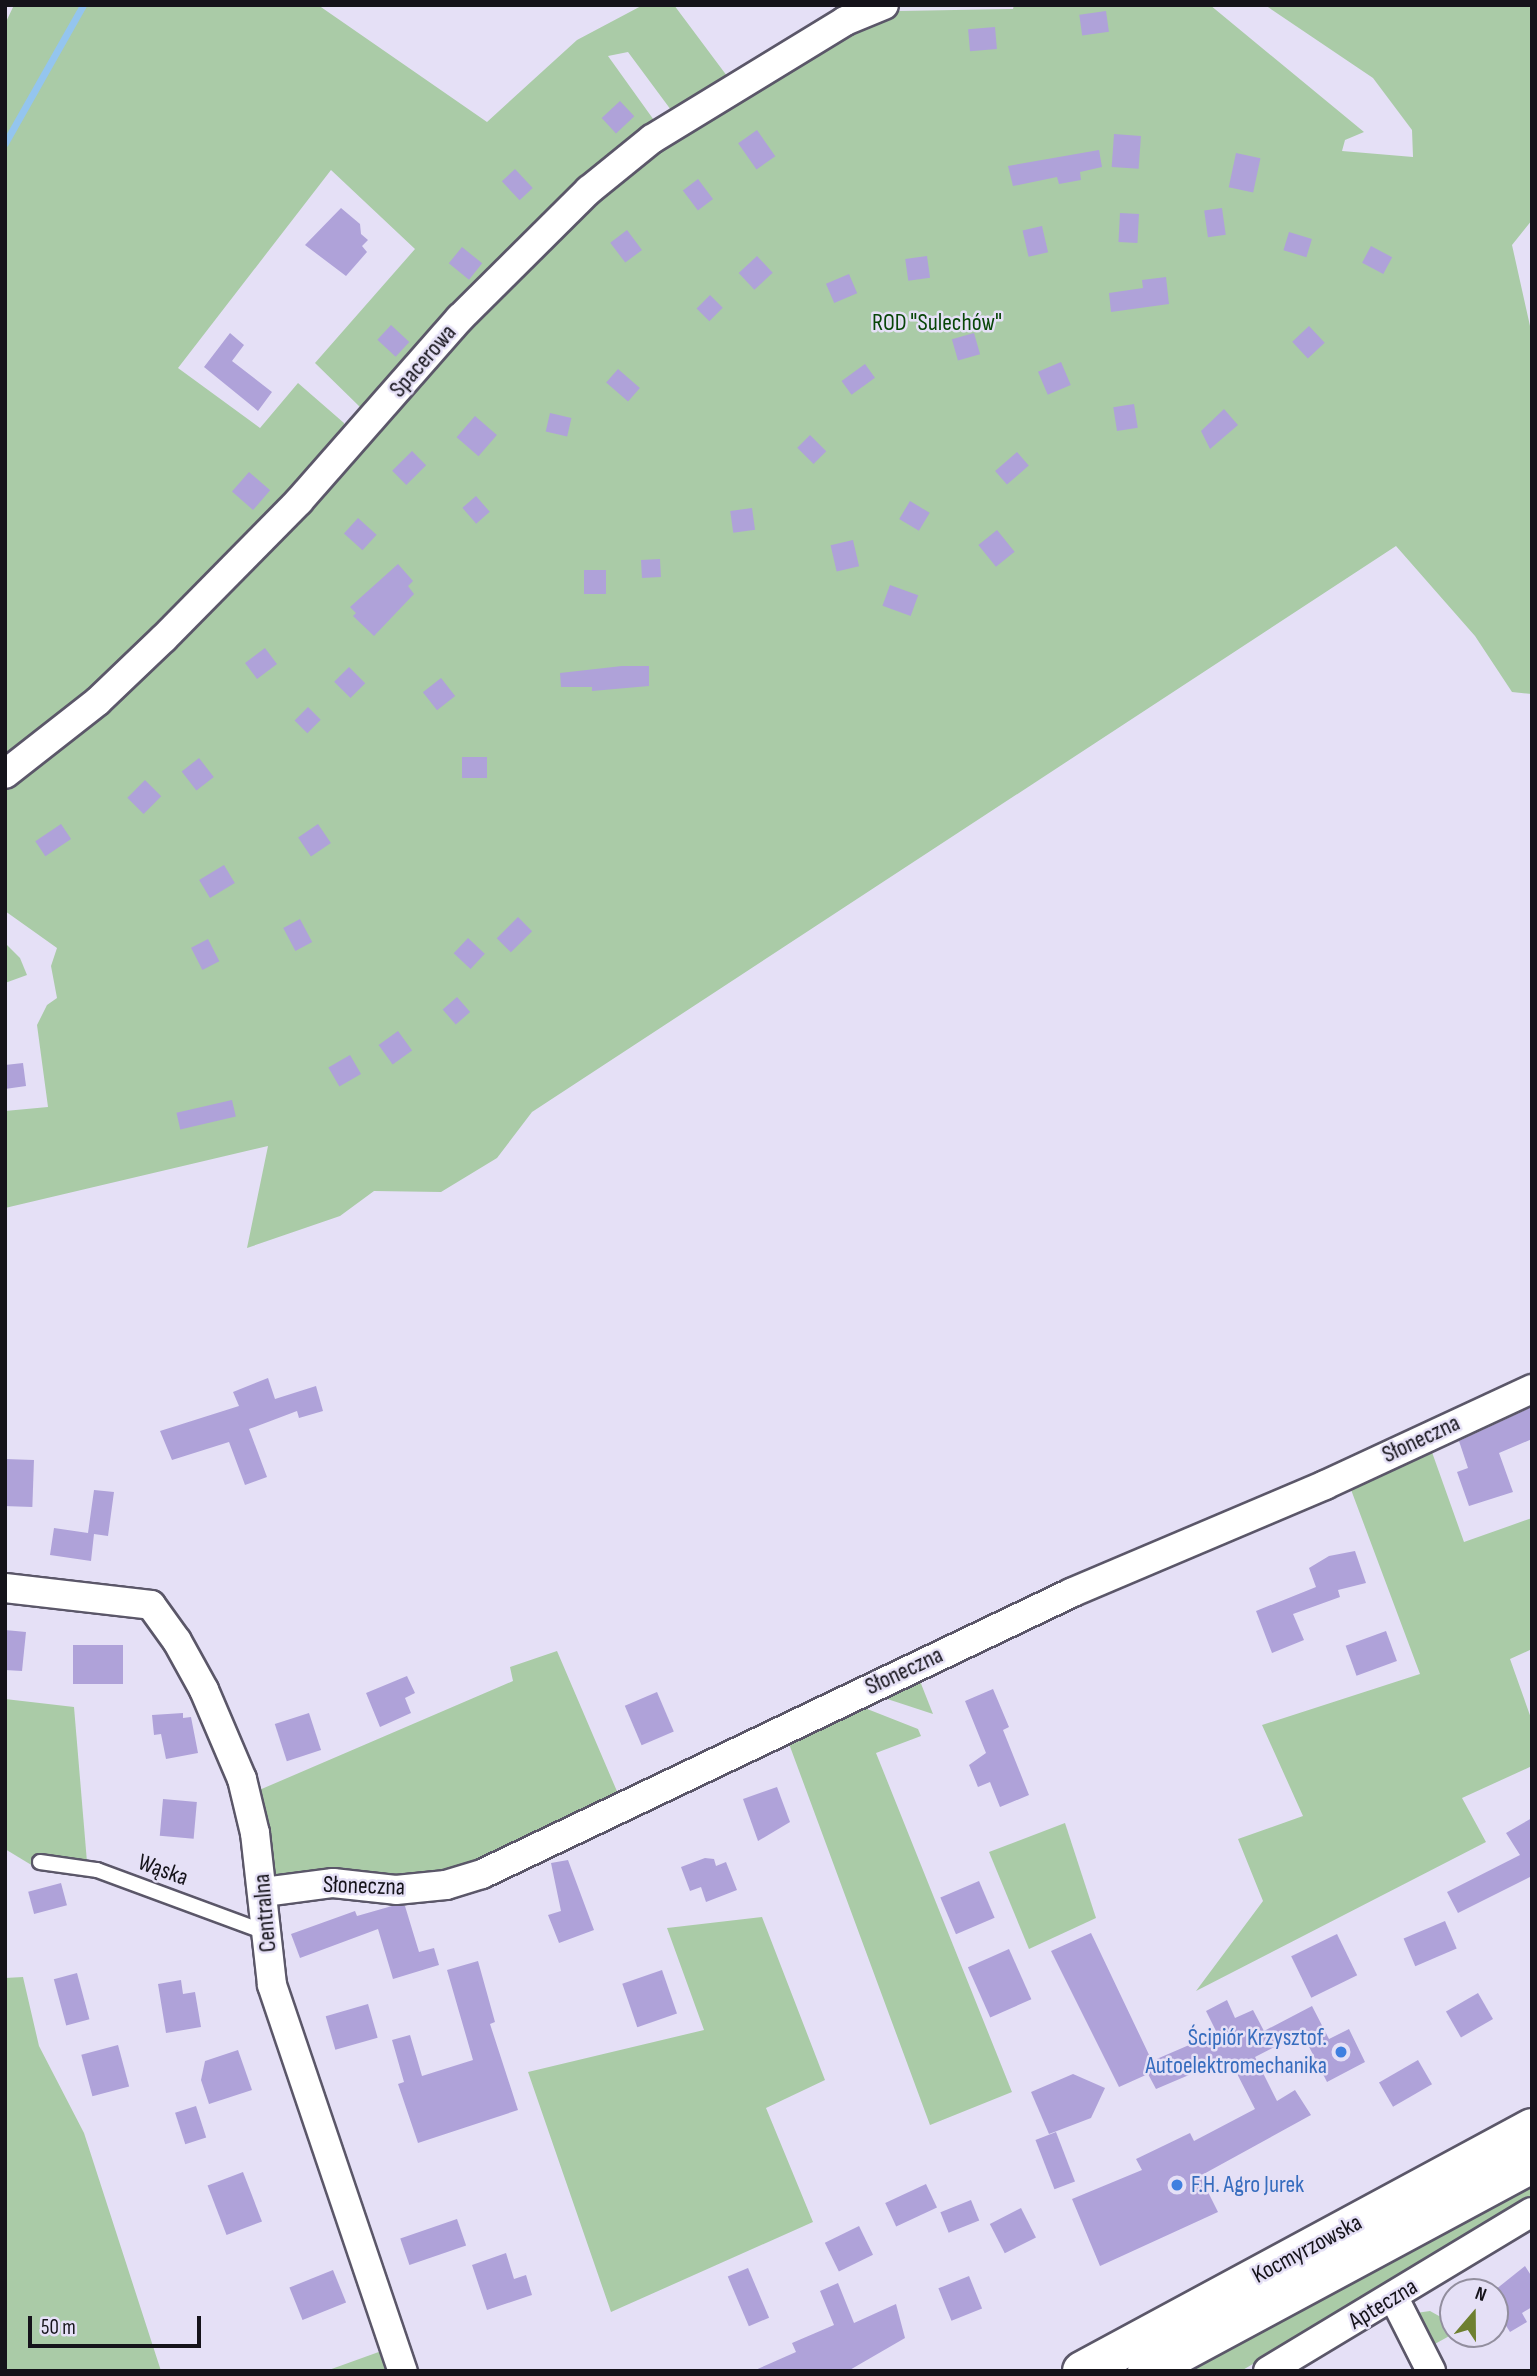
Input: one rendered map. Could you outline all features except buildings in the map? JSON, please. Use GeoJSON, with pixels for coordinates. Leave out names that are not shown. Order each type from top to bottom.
{"type":"FeatureCollection","features":[{"type":"Feature","properties":{"kind":"main road","name":"Kocmyrzowska"},"geometry":{"type":"LineString","coordinates":[[1082,2371],[1532,2128]]}},
{"type":"Feature","properties":{"kind":"main road","name":"Kocmyrzowska"},"geometry":{"type":"LineString","coordinates":[[1147,2371],[1532,2164]]}},
{"type":"Feature","properties":{"kind":"street","name":"Spacerowa"},"geometry":{"type":"LineString","coordinates":[[5,774],[98,701],[164,638],[299,500],[460,318],[589,190],[652,139],[845,22],[884,5]]}},
{"type":"Feature","properties":{"kind":"street","name":"Słoneczna"},"geometry":{"type":"LineString","coordinates":[[264,1892],[333,1883],[396,1890],[446,1885],[482,1874],[1058,1599],[1325,1485],[1532,1389]]}},
{"type":"Feature","properties":{"kind":"street","name":"Centralna"},"geometry":{"type":"LineString","coordinates":[[5,1588],[151,1605],[204,1690],[242,1780],[264,1892],[272,1985],[402,2371]]}},
{"type":"Feature","properties":{"kind":"street","name":"Apteczna"},"geometry":{"type":"LineString","coordinates":[[1268,2371],[1394,2298],[1532,2212]]}},
{"type":"Feature","properties":{"kind":"street"},"geometry":{"type":"LineString","coordinates":[[1394,2298],[1431,2371]]}},
{"type":"Feature","properties":{"kind":"lane","name":"Wąska"},"geometry":{"type":"LineString","coordinates":[[40,1862],[97,1870],[267,1933]]}},
{"type":"Feature","properties":{"kind":"green space"},"geometry":{"type":"Polygon","coordinates":[[[14,5],[318,5],[487,122],[577,40],[643,5],[674,5],[727,76],[671,110],[628,52],[608,56],[656,123],[372,403],[361,408],[315,363],[415,249],[331,170],[178,368],[260,428],[298,383],[344,423],[343,436],[103,682],[5,764],[5,24],[14,5]]]}},
{"type":"Feature","properties":{"kind":"green space","name":"ROD \"Sulechów\""},"geometry":{"type":"Polygon","coordinates":[[[1014,5],[1210,5],[1364,132],[1345,140],[1342,151],[1413,157],[1412,130],[1373,78],[1265,5],[1532,5],[1532,220],[1512,245],[1532,335],[1532,694],[1512,692],[1475,636],[1396,546],[532,1112],[497,1158],[441,1192],[374,1191],[340,1216],[247,1248],[268,1146],[5,1208],[5,1111],[48,1107],[37,1025],[47,1005],[57,998],[51,966],[57,948],[5,911],[5,788],[29,770],[538,256],[673,136],[846,36],[897,11],[1013,9],[1014,5]]]}},
{"type":"Feature","properties":{"kind":"green space"},"geometry":{"type":"Polygon","coordinates":[[[5,943],[20,958],[27,975],[5,983],[5,943]]]}},
{"type":"Feature","properties":{"kind":"green space"},"geometry":{"type":"Polygon","coordinates":[[[1428,1441],[1464,1542],[1532,1518],[1532,1649],[1510,1659],[1532,1721],[1532,1766],[1462,1798],[1486,1842],[1196,1991],[1263,1901],[1238,1839],[1303,1816],[1262,1725],[1420,1674],[1347,1479],[1428,1441]]]}},
{"type":"Feature","properties":{"kind":"green space"},"geometry":{"type":"Polygon","coordinates":[[[557,1651],[622,1803],[480,1870],[269,1887],[250,1794],[513,1681],[510,1667],[557,1651]]]}},
{"type":"Feature","properties":{"kind":"green space"},"geometry":{"type":"Polygon","coordinates":[[[916,1671],[933,1714],[869,1693],[916,1671]]]}},
{"type":"Feature","properties":{"kind":"green space"},"geometry":{"type":"Polygon","coordinates":[[[5,1699],[74,1707],[88,1874],[38,1869],[5,1849],[5,1699]]]}},
{"type":"Feature","properties":{"kind":"green space"},"geometry":{"type":"Polygon","coordinates":[[[852,1703],[918,1729],[921,1736],[876,1753],[1012,2092],[930,2125],[785,1733],[852,1703]]]}},
{"type":"Feature","properties":{"kind":"green space"},"geometry":{"type":"Polygon","coordinates":[[[1065,1823],[1096,1918],[1029,1949],[989,1852],[1065,1823]]]}},
{"type":"Feature","properties":{"kind":"green space"},"geometry":{"type":"Polygon","coordinates":[[[762,1917],[825,2080],[766,2108],[813,2222],[611,2312],[528,2072],[704,2030],[667,1928],[762,1917]]]}},
{"type":"Feature","properties":{"kind":"green space"},"geometry":{"type":"Polygon","coordinates":[[[23,1977],[39,2046],[84,2133],[161,2371],[5,2371],[5,1978],[23,1977]]]}},
{"type":"Feature","properties":{"kind":"green space"},"geometry":{"type":"Polygon","coordinates":[[[1532,2181],[1532,2199],[1241,2371],[1189,2371],[1532,2181]]]}},
{"type":"Feature","properties":{"kind":"green space"},"geometry":{"type":"Polygon","coordinates":[[[1430,2311],[1439,2316],[1439,2342],[1433,2345],[1416,2313],[1430,2311]]]}},
{"type":"Feature","properties":{"kind":"green space"},"geometry":{"type":"Polygon","coordinates":[[[387,2349],[396,2371],[326,2371],[387,2349]]]}},
{"type":"Feature","properties":{"kind":"waterway"},"geometry":{"type":"LineString","coordinates":[[5,143],[83,5]]}},
{"type":"Feature","properties":{"kind":"place","name":"Ścipiór Krzysztof. Autoelektromechanika"},"geometry":{"type":"Point","coordinates":[1341,2052]}},
{"type":"Feature","properties":{"kind":"place","name":"F.H. Agro Jurek"},"geometry":{"type":"Point","coordinates":[1177,2185]}}]}
